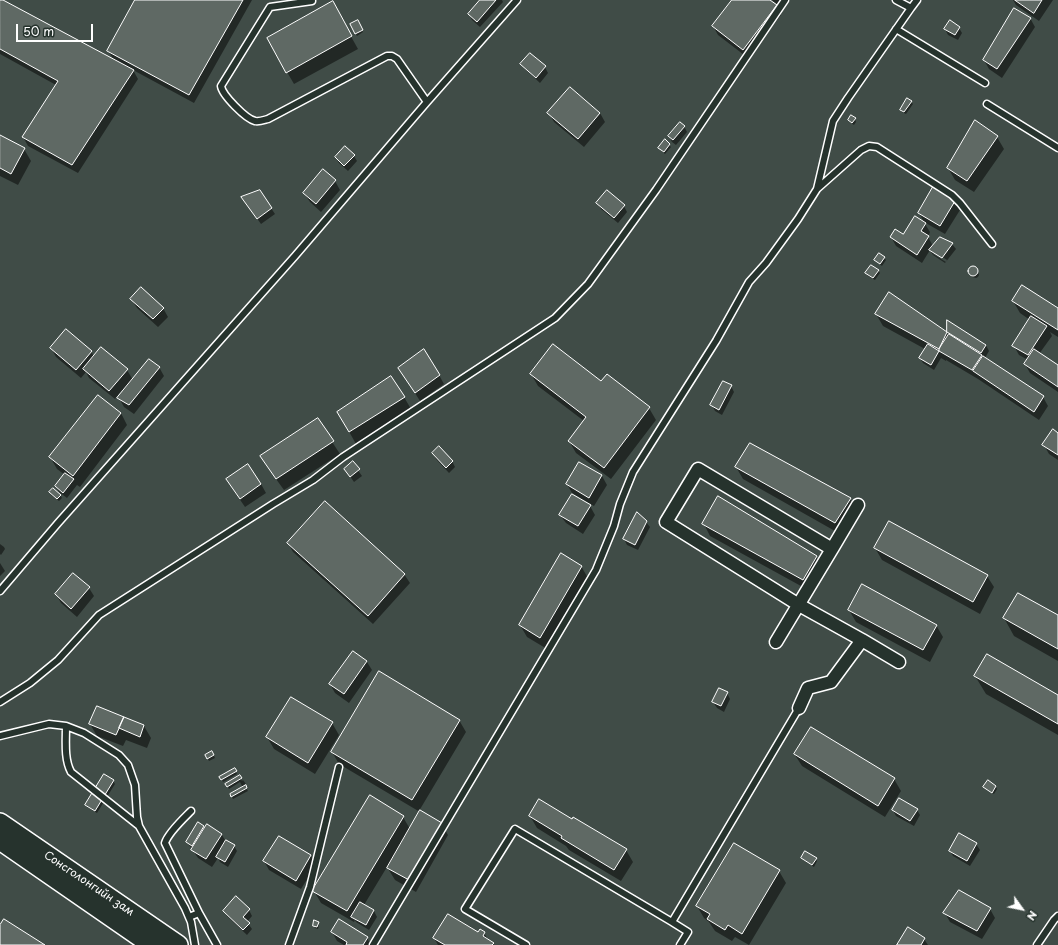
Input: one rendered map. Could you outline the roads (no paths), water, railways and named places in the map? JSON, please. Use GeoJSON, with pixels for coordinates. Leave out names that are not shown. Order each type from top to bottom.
{"type":"FeatureCollection","features":[{"type":"Feature","properties":{"kind":"main road","name":"Сонсголонгийн зам"},"geometry":{"type":"LineString","coordinates":[[0,823],[178,945]]}},
{"type":"Feature","properties":{"kind":"main road","name":"Сонсголонгийн зам"},"geometry":{"type":"LineString","coordinates":[[0,840],[152,945]]}},
{"type":"Feature","properties":{"kind":"street"},"geometry":{"type":"LineString","coordinates":[[832,549],[698,469],[666,522],[799,605],[900,662]]}},
{"type":"Feature","properties":{"kind":"street"},"geometry":{"type":"LineString","coordinates":[[776,642],[858,505]]}},
{"type":"Feature","properties":{"kind":"street"},"geometry":{"type":"LineString","coordinates":[[799,708],[808,688],[831,682],[862,640]]}},
{"type":"Feature","properties":{"kind":"lane"},"geometry":{"type":"LineString","coordinates":[[0,591],[58,523],[295,256],[517,0]]}},
{"type":"Feature","properties":{"kind":"lane"},"geometry":{"type":"LineString","coordinates":[[0,702],[30,683],[58,660],[99,615],[313,480],[343,457],[555,318],[588,284],[656,190],[785,0]]}},
{"type":"Feature","properties":{"kind":"lane"},"geometry":{"type":"LineString","coordinates":[[896,0],[911,8]]}},
{"type":"Feature","properties":{"kind":"lane"},"geometry":{"type":"LineString","coordinates":[[817,189],[833,121],[917,0]]}},
{"type":"Feature","properties":{"kind":"lane"},"geometry":{"type":"LineString","coordinates":[[312,1],[270,7],[221,86],[225,95],[246,117],[255,121],[268,119],[387,56],[392,56],[397,59],[427,102]]}},
{"type":"Feature","properties":{"kind":"lane"},"geometry":{"type":"LineString","coordinates":[[896,30],[985,83]]}},
{"type":"Feature","properties":{"kind":"lane"},"geometry":{"type":"LineString","coordinates":[[987,104],[1058,148]]}},
{"type":"Feature","properties":{"kind":"lane"},"geometry":{"type":"LineString","coordinates":[[373,945],[596,570],[614,526],[620,504],[633,472],[716,341],[749,282],[766,263],[798,219],[817,189],[861,150],[869,146],[877,147],[952,195],[992,244]]}},
{"type":"Feature","properties":{"kind":"lane"},"geometry":{"type":"LineString","coordinates":[[672,922],[799,708]]}},
{"type":"Feature","properties":{"kind":"lane"},"geometry":{"type":"LineString","coordinates":[[0,736],[49,724],[66,726],[84,733],[119,754],[128,765],[135,785],[139,826],[189,917],[196,945]]}},
{"type":"Feature","properties":{"kind":"lane"},"geometry":{"type":"LineString","coordinates":[[66,726],[67,757],[68,766],[71,772],[139,826]]}},
{"type":"Feature","properties":{"kind":"lane"},"geometry":{"type":"LineString","coordinates":[[289,945],[310,887],[339,767]]}},
{"type":"Feature","properties":{"kind":"lane"},"geometry":{"type":"LineString","coordinates":[[191,811],[170,834],[165,843],[199,913],[217,945]]}},
{"type":"Feature","properties":{"kind":"lane"},"geometry":{"type":"LineString","coordinates":[[526,945],[465,909],[515,829],[688,932],[680,945]]}},
{"type":"Feature","properties":{"kind":"lane"},"geometry":{"type":"LineString","coordinates":[[189,917],[199,913]]}},
{"type":"Feature","properties":{"kind":"lane"},"geometry":{"type":"LineString","coordinates":[[1037,945],[1058,916]]}}]}
